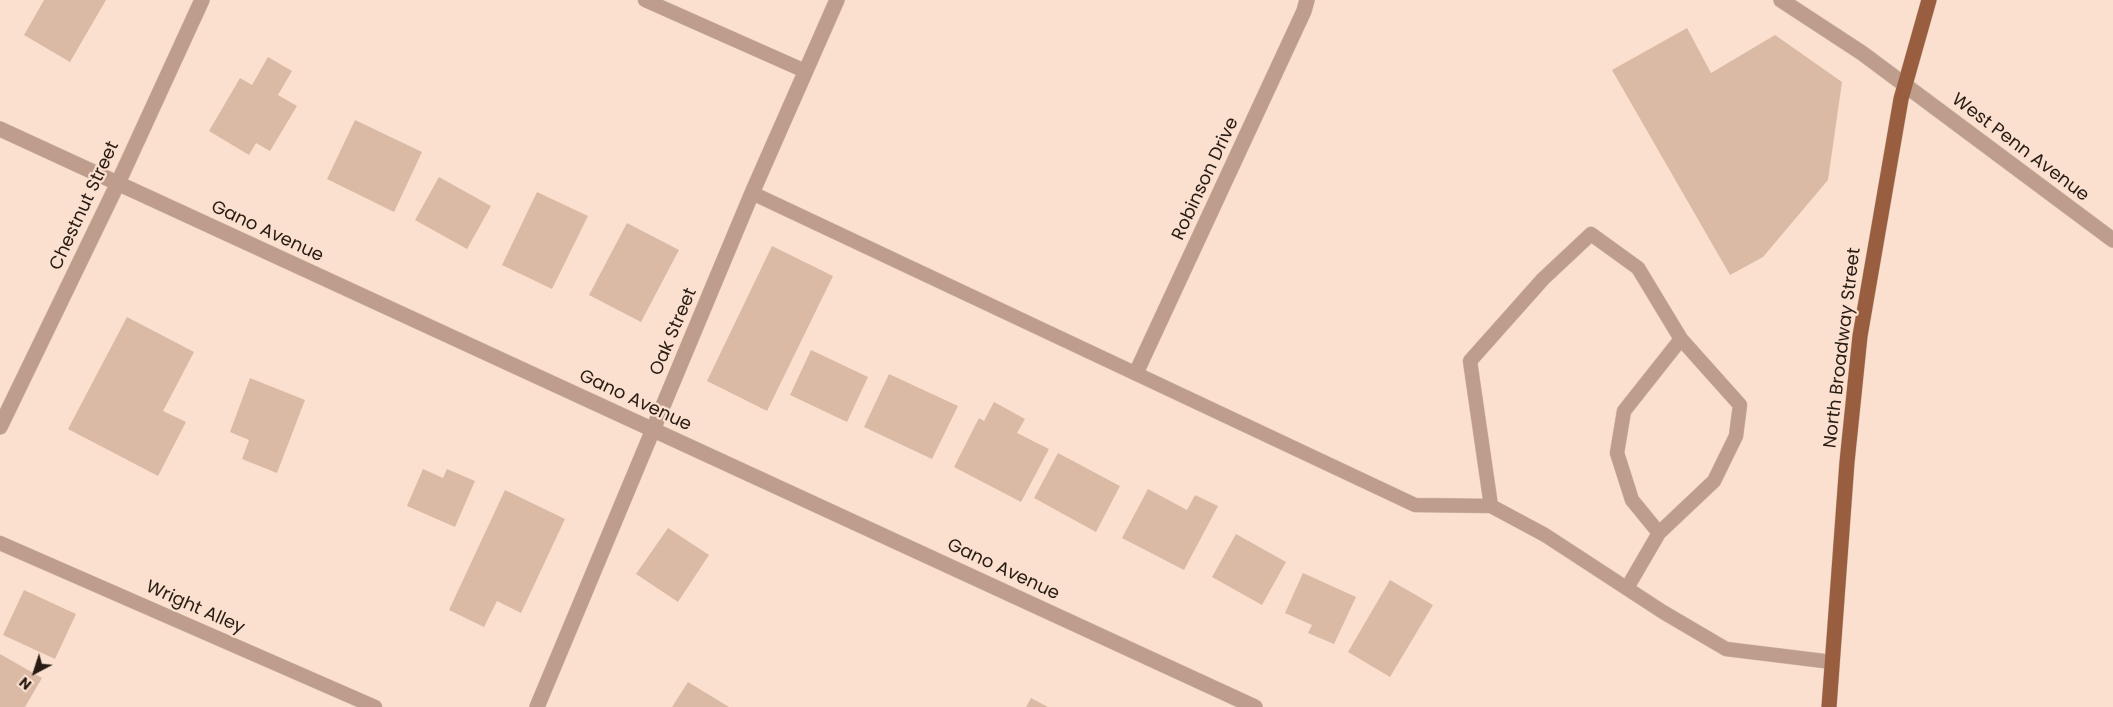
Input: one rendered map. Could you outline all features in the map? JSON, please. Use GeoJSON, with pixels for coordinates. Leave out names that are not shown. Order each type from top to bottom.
{"type":"FeatureCollection","features":[{"type":"Feature","properties":{"kind":"main road","name":"North Broadway Street"},"geometry":{"type":"LineString","coordinates":[[1829,707],[1847,472],[1860,336],[1888,162],[1904,85],[1929,0]]}},
{"type":"Feature","properties":{"kind":"street","name":"Chestnut Street"},"geometry":{"type":"LineString","coordinates":[[0,427],[118,183],[202,0]]}},
{"type":"Feature","properties":{"kind":"street","name":"Oak Street"},"geometry":{"type":"LineString","coordinates":[[536,707],[752,193],[804,71],[837,0]]}},
{"type":"Feature","properties":{"kind":"street","name":"Robinson Drive"},"geometry":{"type":"LineString","coordinates":[[1136,373],[1300,20],[1306,0]]}},
{"type":"Feature","properties":{"kind":"street","name":"West Penn Avenue"},"geometry":{"type":"LineString","coordinates":[[1781,0],[1862,53],[2113,240]]}},
{"type":"Feature","properties":{"kind":"street","name":"Gano Avenue"},"geometry":{"type":"LineString","coordinates":[[0,129],[1255,707]]}},
{"type":"Feature","properties":{"kind":"lane"},"geometry":{"type":"LineString","coordinates":[[645,0],[804,71]]}},
{"type":"Feature","properties":{"kind":"lane"},"geometry":{"type":"LineString","coordinates":[[752,193],[1415,505],[1491,506],[1545,535],[1726,649],[1832,662]]}},
{"type":"Feature","properties":{"kind":"lane"},"geometry":{"type":"LineString","coordinates":[[1491,506],[1470,360],[1543,278],[1591,234],[1638,268],[1681,339],[1740,405],[1736,436],[1714,481],[1659,533],[1627,588]]}},
{"type":"Feature","properties":{"kind":"lane"},"geometry":{"type":"LineString","coordinates":[[1659,533],[1632,500],[1616,453],[1624,411],[1681,339]]}},
{"type":"Feature","properties":{"kind":"lane","name":"Wright Alley"},"geometry":{"type":"LineString","coordinates":[[0,543],[374,707]]}},
{"type":"Feature","properties":{"kind":"building"},"geometry":{"type":"Polygon","coordinates":[[[44,0],[106,0],[70,62],[24,35],[44,0]]]}},
{"type":"Feature","properties":{"kind":"building"},"geometry":{"type":"Polygon","coordinates":[[[1687,28],[1711,73],[1775,35],[1842,82],[1828,180],[1763,257],[1730,275],[1612,70],[1687,28]]]}},
{"type":"Feature","properties":{"kind":"building"},"geometry":{"type":"Polygon","coordinates":[[[268,57],[292,71],[278,95],[297,106],[270,151],[256,143],[249,155],[209,131],[240,78],[252,85],[268,57]]]}},
{"type":"Feature","properties":{"kind":"building"},"geometry":{"type":"Polygon","coordinates":[[[355,120],[422,152],[394,212],[327,179],[355,120]]]}},
{"type":"Feature","properties":{"kind":"building"},"geometry":{"type":"Polygon","coordinates":[[[439,177],[491,206],[467,249],[415,220],[439,177]]]}},
{"type":"Feature","properties":{"kind":"building"},"geometry":{"type":"Polygon","coordinates":[[[537,192],[588,216],[552,289],[502,265],[537,192]]]}},
{"type":"Feature","properties":{"kind":"building"},"geometry":{"type":"Polygon","coordinates":[[[627,223],[679,250],[641,322],[589,295],[627,223]]]}},
{"type":"Feature","properties":{"kind":"building"},"geometry":{"type":"Polygon","coordinates":[[[772,246],[833,276],[767,411],[707,381],[772,246]]]}},
{"type":"Feature","properties":{"kind":"building"},"geometry":{"type":"Polygon","coordinates":[[[127,317],[194,352],[163,411],[186,422],[158,476],[68,429],[127,317]]]}},
{"type":"Feature","properties":{"kind":"building"},"geometry":{"type":"Polygon","coordinates":[[[811,350],[868,377],[847,422],[790,395],[811,350]]]}},
{"type":"Feature","properties":{"kind":"building"},"geometry":{"type":"Polygon","coordinates":[[[889,374],[958,406],[932,459],[864,427],[889,374]]]}},
{"type":"Feature","properties":{"kind":"building"},"geometry":{"type":"Polygon","coordinates":[[[250,378],[305,400],[277,473],[242,459],[249,440],[230,432],[250,378]]]}},
{"type":"Feature","properties":{"kind":"building"},"geometry":{"type":"Polygon","coordinates":[[[994,402],[1025,419],[1017,433],[1049,449],[1021,502],[954,467],[979,418],[984,421],[994,402]]]}},
{"type":"Feature","properties":{"kind":"building"},"geometry":{"type":"Polygon","coordinates":[[[1058,453],[1120,486],[1096,532],[1034,498],[1058,453]]]}},
{"type":"Feature","properties":{"kind":"building"},"geometry":{"type":"Polygon","coordinates":[[[423,469],[443,478],[447,469],[475,481],[455,527],[407,506],[423,469]]]}},
{"type":"Feature","properties":{"kind":"building"},"geometry":{"type":"Polygon","coordinates":[[[1148,489],[1187,510],[1195,495],[1218,506],[1184,570],[1122,538],[1148,489]]]}},
{"type":"Feature","properties":{"kind":"building"},"geometry":{"type":"Polygon","coordinates":[[[505,490],[565,519],[521,613],[497,601],[484,627],[449,610],[505,490]]]}},
{"type":"Feature","properties":{"kind":"building"},"geometry":{"type":"Polygon","coordinates":[[[668,528],[709,555],[678,602],[636,574],[668,528]]]}},
{"type":"Feature","properties":{"kind":"building"},"geometry":{"type":"Polygon","coordinates":[[[1236,534],[1286,562],[1262,605],[1212,577],[1236,534]]]}},
{"type":"Feature","properties":{"kind":"building"},"geometry":{"type":"Polygon","coordinates":[[[1303,573],[1356,597],[1334,644],[1308,633],[1312,625],[1285,613],[1303,573]]]}},
{"type":"Feature","properties":{"kind":"building"},"geometry":{"type":"Polygon","coordinates":[[[1390,580],[1433,605],[1390,677],[1348,652],[1390,580]]]}},
{"type":"Feature","properties":{"kind":"building"},"geometry":{"type":"Polygon","coordinates":[[[24,590],[76,614],[55,659],[3,635],[24,590]]]}},
{"type":"Feature","properties":{"kind":"building"},"geometry":{"type":"Polygon","coordinates":[[[0,654],[42,678],[25,707],[0,707],[0,654]]]}},
{"type":"Feature","properties":{"kind":"building"},"geometry":{"type":"Polygon","coordinates":[[[688,682],[729,707],[672,707],[688,682]]]}},
{"type":"Feature","properties":{"kind":"building"},"geometry":{"type":"Polygon","coordinates":[[[1031,698],[1048,707],[1026,707],[1031,698]]]}}]}
